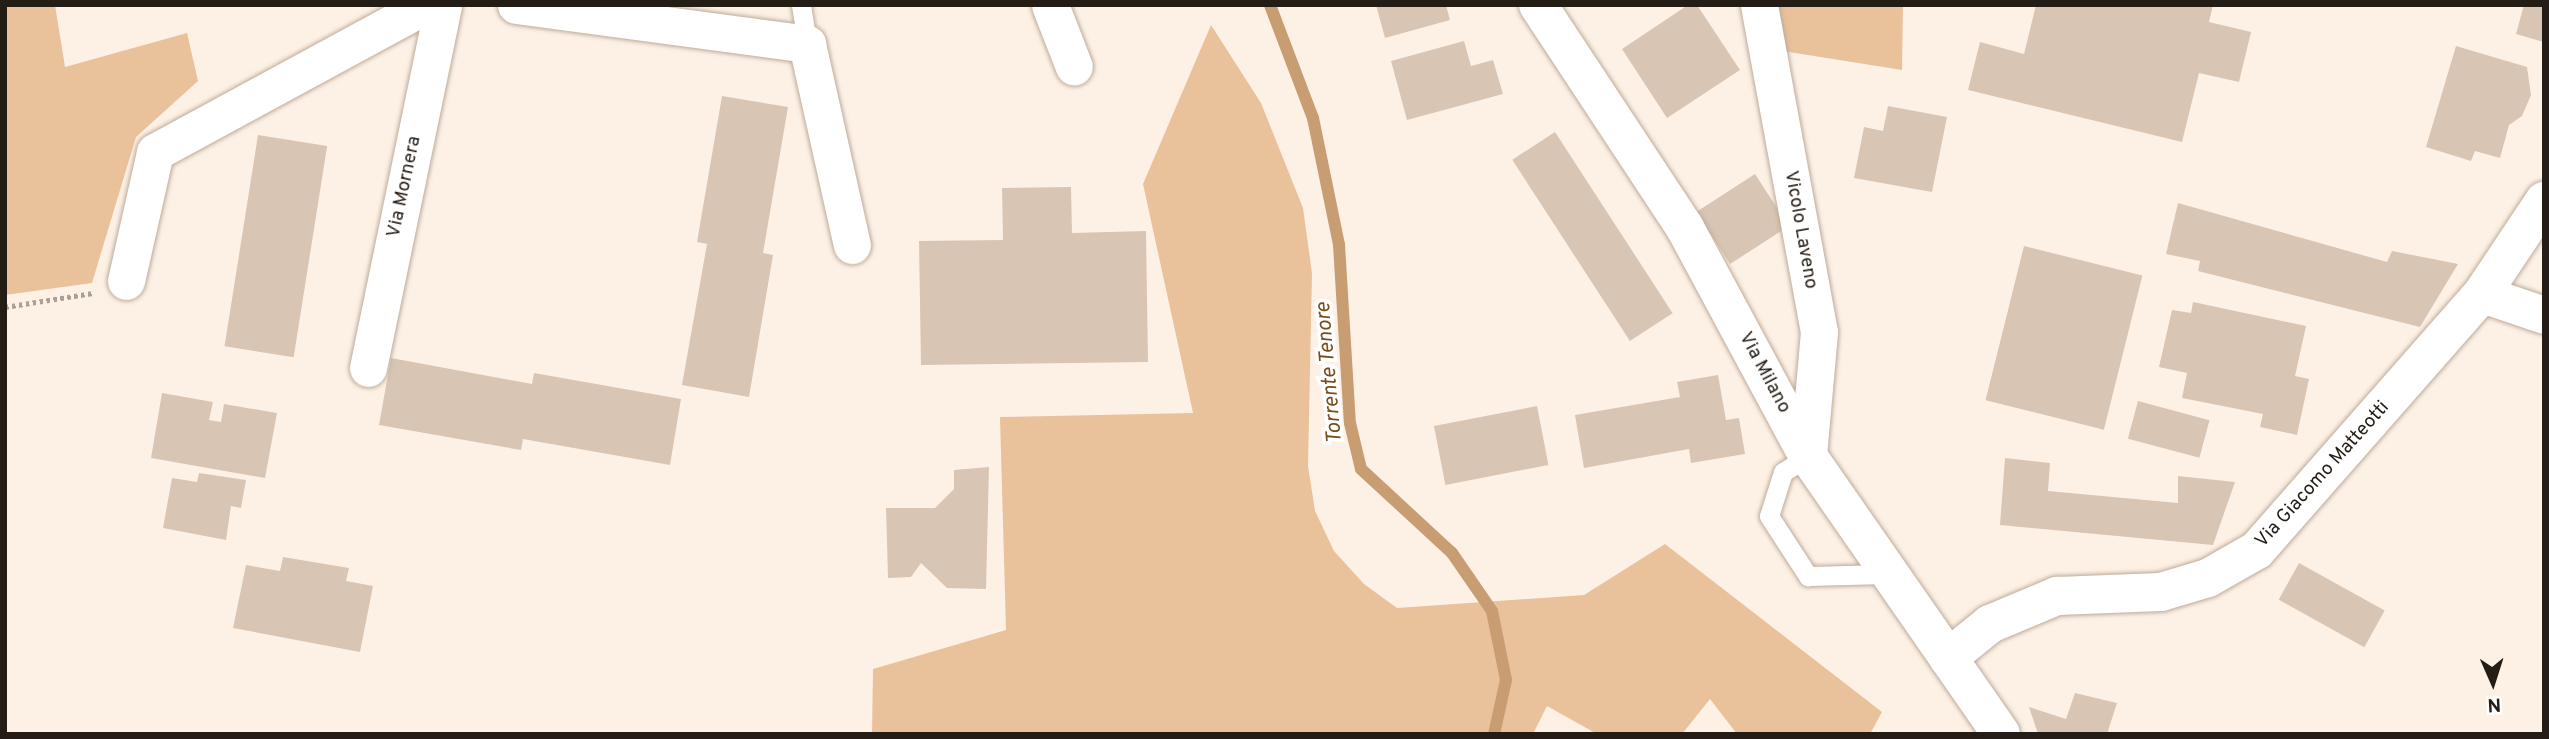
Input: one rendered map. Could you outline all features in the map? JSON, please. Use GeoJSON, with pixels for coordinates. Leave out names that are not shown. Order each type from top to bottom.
{"type":"FeatureCollection","features":[{"type":"Feature","properties":{"kind":"street"},"geometry":{"type":"LineString","coordinates":[[126,281],[155,152],[426,5]]}},
{"type":"Feature","properties":{"kind":"street","name":"Via Mornera"},"geometry":{"type":"LineString","coordinates":[[368,368],[443,5]]}},
{"type":"Feature","properties":{"kind":"street"},"geometry":{"type":"LineString","coordinates":[[516,5],[807,44],[852,245]]}},
{"type":"Feature","properties":{"kind":"street"},"geometry":{"type":"LineString","coordinates":[[1050,5],[1074,67]]}},
{"type":"Feature","properties":{"kind":"street","name":"Via Milano"},"geometry":{"type":"LineString","coordinates":[[1538,5],[1685,228],[1808,456],[1886,574],[2001,734]]}},
{"type":"Feature","properties":{"kind":"street","name":"Vicolo Laveno"},"geometry":{"type":"LineString","coordinates":[[1759,5],[1819,332],[1808,456]]}},
{"type":"Feature","properties":{"kind":"street","name":"Via Giacomo Matteotti"},"geometry":{"type":"LineString","coordinates":[[1948,658],[1990,624],[2057,596],[2161,592],[2208,578],[2257,550],[2483,294],[2544,201]]}},
{"type":"Feature","properties":{"kind":"street"},"geometry":{"type":"LineString","coordinates":[[2483,294],[2544,315]]}},
{"type":"Feature","properties":{"kind":"lane"},"geometry":{"type":"LineString","coordinates":[[801,5],[807,44]]}},
{"type":"Feature","properties":{"kind":"lane"},"geometry":{"type":"LineString","coordinates":[[1808,456],[1783,471],[1769,516],[1808,576],[1886,574]]}},
{"type":"Feature","properties":{"kind":"path"},"geometry":{"type":"LineString","coordinates":[[5,307],[73,300],[126,281]]}},
{"type":"Feature","properties":{"kind":"shaded area"},"geometry":{"type":"Polygon","coordinates":[[[5,5],[55,5],[65,67],[187,33],[198,81],[136,137],[92,283],[5,295],[5,5]]]}},
{"type":"Feature","properties":{"kind":"shaded area"},"geometry":{"type":"Polygon","coordinates":[[[1769,5],[1903,5],[1902,70],[1776,50],[1769,5]]]}},
{"type":"Feature","properties":{"kind":"shaded area"},"geometry":{"type":"Polygon","coordinates":[[[1211,25],[1261,103],[1303,208],[1312,273],[1308,466],[1315,511],[1334,551],[1364,584],[1397,608],[1584,595],[1665,544],[1882,712],[1870,734],[1737,734],[1710,699],[1682,734],[1597,734],[1547,706],[1533,734],[872,734],[873,669],[1006,630],[1000,417],[1193,413],[1143,184],[1211,25]]]}},
{"type":"Feature","properties":{"kind":"building"},"geometry":{"type":"Polygon","coordinates":[[[1376,5],[1446,5],[1450,20],[1385,38],[1376,5]]]}},
{"type":"Feature","properties":{"kind":"building"},"geometry":{"type":"Polygon","coordinates":[[[1688,5],[1697,5],[1740,70],[1667,118],[1622,49],[1688,5]]]}},
{"type":"Feature","properties":{"kind":"building"},"geometry":{"type":"Polygon","coordinates":[[[2036,5],[2213,5],[2209,22],[2251,32],[2239,82],[2199,73],[2182,142],[1968,90],[1980,42],[2024,54],[2036,5]]]}},
{"type":"Feature","properties":{"kind":"building"},"geometry":{"type":"Polygon","coordinates":[[[2524,5],[2544,5],[2544,42],[2516,34],[2524,5]]]}},
{"type":"Feature","properties":{"kind":"building"},"geometry":{"type":"Polygon","coordinates":[[[1464,41],[1471,66],[1493,60],[1503,94],[1407,120],[1391,61],[1464,41]]]}},
{"type":"Feature","properties":{"kind":"building"},"geometry":{"type":"Polygon","coordinates":[[[2456,46],[2527,67],[2531,95],[2522,116],[2509,125],[2500,158],[2475,151],[2471,161],[2426,147],[2456,46]]]}},
{"type":"Feature","properties":{"kind":"building"},"geometry":{"type":"Polygon","coordinates":[[[722,96],[788,107],[763,253],[773,255],[749,397],[682,385],[707,244],[697,242],[722,96]]]}},
{"type":"Feature","properties":{"kind":"building"},"geometry":{"type":"Polygon","coordinates":[[[1888,106],[1947,117],[1932,192],[1854,178],[1864,127],[1883,131],[1888,106]]]}},
{"type":"Feature","properties":{"kind":"building"},"geometry":{"type":"Polygon","coordinates":[[[1555,132],[1673,313],[1630,341],[1512,160],[1555,132]]]}},
{"type":"Feature","properties":{"kind":"building"},"geometry":{"type":"Polygon","coordinates":[[[258,135],[327,146],[294,357],[225,346],[258,135]]]}},
{"type":"Feature","properties":{"kind":"building"},"geometry":{"type":"Polygon","coordinates":[[[1755,174],[1789,226],[1730,264],[1696,212],[1755,174]]]}},
{"type":"Feature","properties":{"kind":"building"},"geometry":{"type":"Polygon","coordinates":[[[1071,187],[1072,233],[1146,231],[1148,362],[921,365],[919,241],[1003,240],[1002,188],[1071,187]]]}},
{"type":"Feature","properties":{"kind":"building"},"geometry":{"type":"Polygon","coordinates":[[[2178,203],[2387,262],[2392,251],[2458,264],[2420,327],[2198,271],[2200,261],[2166,254],[2178,203]]]}},
{"type":"Feature","properties":{"kind":"building"},"geometry":{"type":"Polygon","coordinates":[[[2024,246],[2142,276],[2104,430],[1986,400],[2024,246]]]}},
{"type":"Feature","properties":{"kind":"building"},"geometry":{"type":"Polygon","coordinates":[[[2193,302],[2306,326],[2295,376],[2309,379],[2297,435],[2260,427],[2263,414],[2182,398],[2187,373],[2159,367],[2172,310],[2191,313],[2193,302]]]}},
{"type":"Feature","properties":{"kind":"building"},"geometry":{"type":"Polygon","coordinates":[[[391,358],[532,384],[534,373],[681,399],[670,465],[523,439],[521,450],[379,425],[391,358]]]}},
{"type":"Feature","properties":{"kind":"building"},"geometry":{"type":"Polygon","coordinates":[[[1718,375],[1726,420],[1739,418],[1745,454],[1691,463],[1689,449],[1584,468],[1575,415],[1680,397],[1677,382],[1718,375]]]}},
{"type":"Feature","properties":{"kind":"building"},"geometry":{"type":"Polygon","coordinates":[[[162,393],[213,402],[209,420],[221,422],[224,404],[277,413],[265,478],[151,458],[162,393]]]}},
{"type":"Feature","properties":{"kind":"building"},"geometry":{"type":"Polygon","coordinates":[[[2138,401],[2209,420],[2199,458],[2128,439],[2138,401]]]}},
{"type":"Feature","properties":{"kind":"building"},"geometry":{"type":"Polygon","coordinates":[[[1537,406],[1548,465],[1445,485],[1434,426],[1537,406]]]}},
{"type":"Feature","properties":{"kind":"building"},"geometry":{"type":"Polygon","coordinates":[[[2005,458],[2050,463],[2048,491],[2178,503],[2178,476],[2235,482],[2213,545],[2000,525],[2005,458]]]}},
{"type":"Feature","properties":{"kind":"building"},"geometry":{"type":"Polygon","coordinates":[[[989,467],[986,589],[947,588],[921,563],[911,577],[888,578],[886,508],[935,508],[954,489],[954,470],[989,467]]]}},
{"type":"Feature","properties":{"kind":"building"},"geometry":{"type":"Polygon","coordinates":[[[199,473],[246,480],[241,508],[231,506],[226,540],[163,528],[172,478],[197,482],[199,473]]]}},
{"type":"Feature","properties":{"kind":"building"},"geometry":{"type":"Polygon","coordinates":[[[283,557],[349,568],[346,581],[373,586],[360,652],[233,628],[246,565],[280,571],[283,557]]]}},
{"type":"Feature","properties":{"kind":"building"},"geometry":{"type":"Polygon","coordinates":[[[2299,563],[2385,611],[2364,647],[2279,600],[2299,563]]]}},
{"type":"Feature","properties":{"kind":"building"},"geometry":{"type":"Polygon","coordinates":[[[2075,693],[2117,703],[2107,734],[2038,734],[2029,707],[2066,719],[2075,693]]]}},
{"type":"Feature","properties":{"kind":"waterway","name":"Torrente Tenore"},"geometry":{"type":"LineString","coordinates":[[1270,5],[1313,118],[1339,245],[1350,423],[1361,469],[1452,553],[1492,611],[1506,680],[1494,734]]}}]}
